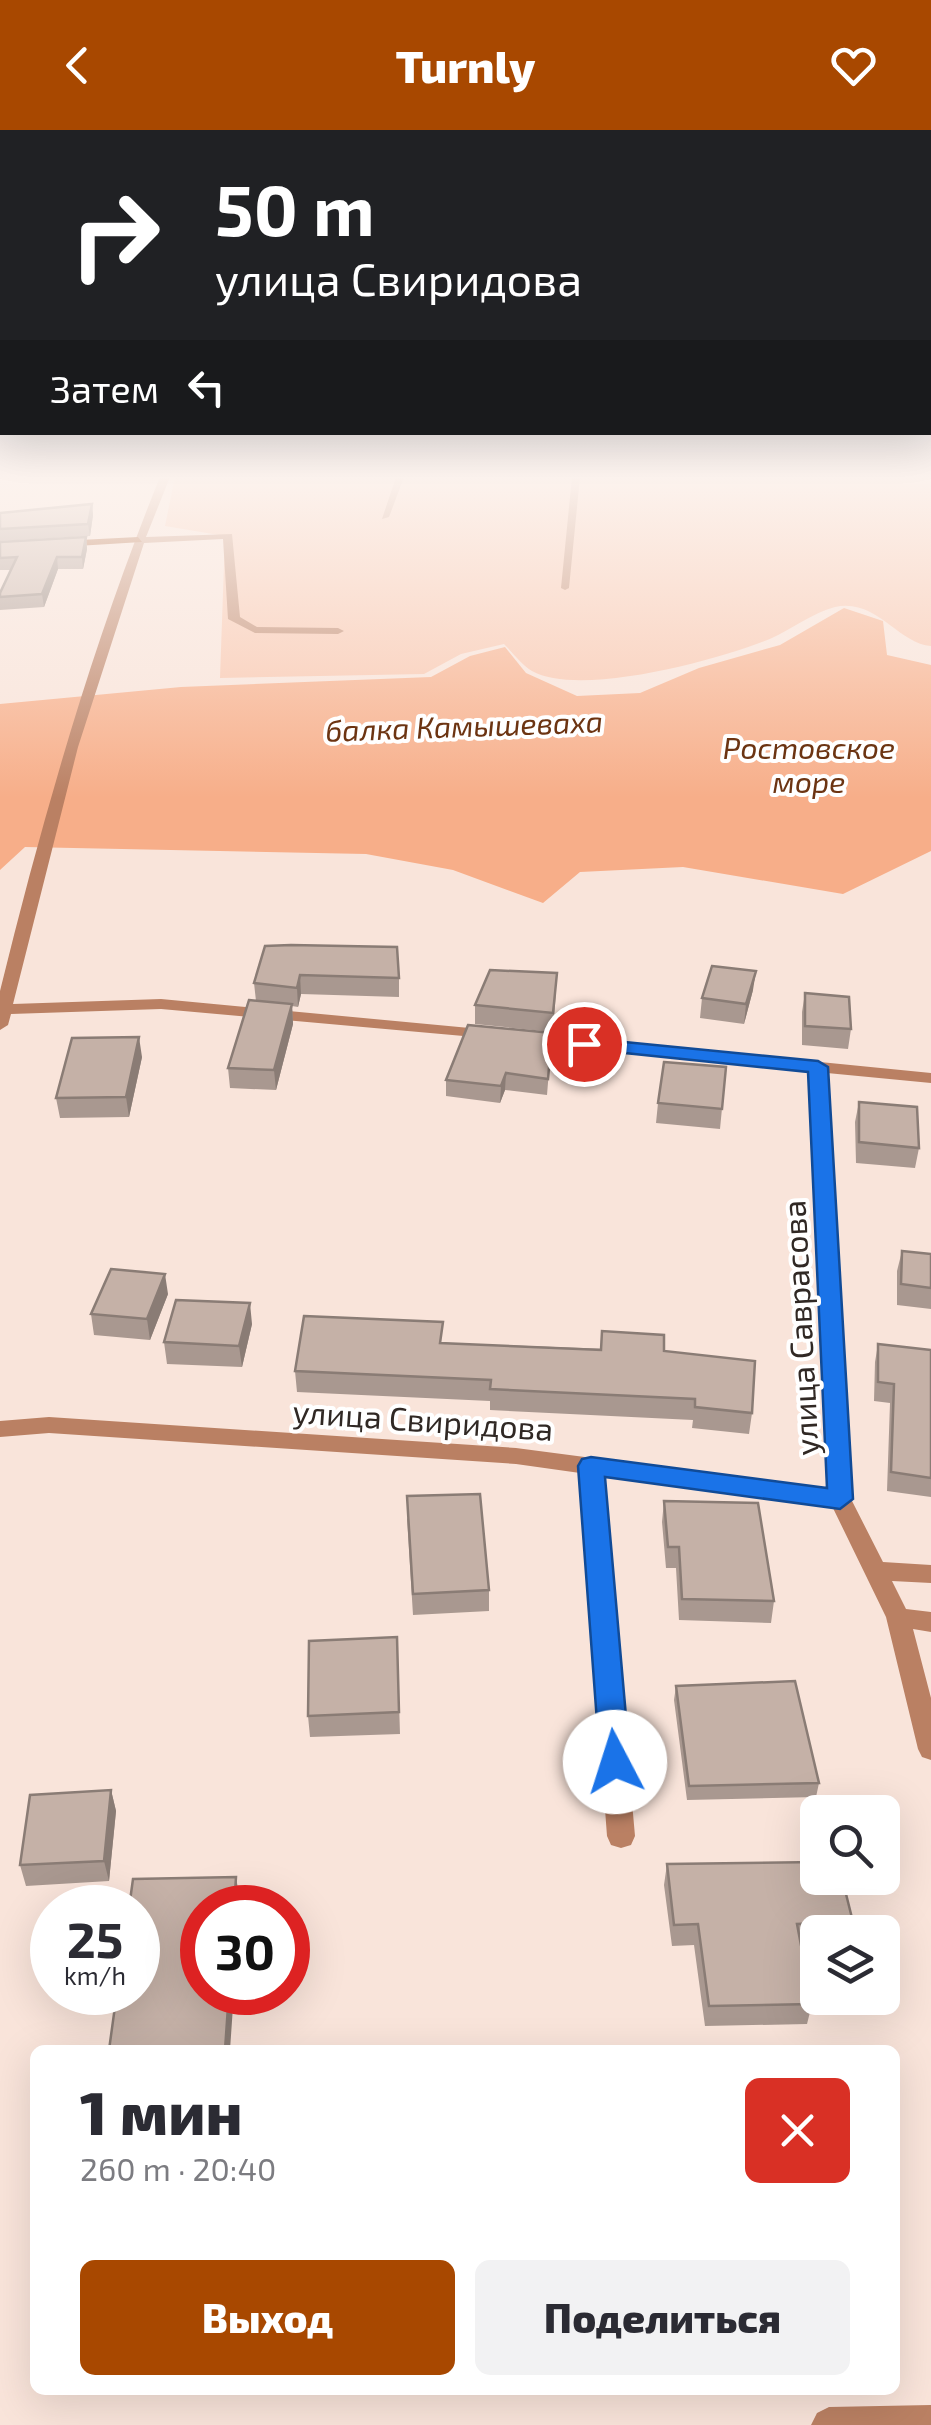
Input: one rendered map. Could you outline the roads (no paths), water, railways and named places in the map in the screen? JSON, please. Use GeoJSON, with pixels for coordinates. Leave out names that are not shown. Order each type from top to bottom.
{"type":"FeatureCollection","features":[{"type":"Feature","properties":{"kind":"street"},"geometry":{"type":"LineString","coordinates":[[123,584],[92,676],[1,1014],[161,1004],[931,1078]]}},
{"type":"Feature","properties":{"kind":"street"},"geometry":{"type":"LineString","coordinates":[[231,584],[234,619],[255,630],[338,631]]}},
{"type":"Feature","properties":{"kind":"street","name":"улица Саврасова"},"geometry":{"type":"LineString","coordinates":[[818,1067],[840,1499],[898,1617],[931,1749]]}},
{"type":"Feature","properties":{"kind":"street","name":"улица Свиридова"},"geometry":{"type":"LineString","coordinates":[[0,1429],[49,1425],[516,1456],[840,1499]]}},
{"type":"Feature","properties":{"kind":"street"},"geometry":{"type":"LineString","coordinates":[[591,1466],[621,1836]]}},
{"type":"Feature","properties":{"kind":"street"},"geometry":{"type":"LineString","coordinates":[[876,1571],[931,1574]]}},
{"type":"Feature","properties":{"kind":"street"},"geometry":{"type":"LineString","coordinates":[[898,1617],[931,1622]]}},
{"type":"Feature","properties":{"kind":"street"},"geometry":{"type":"LineString","coordinates":[[829,2425],[931,2423]]}},
{"type":"Feature","properties":{"kind":"water","name":"Ростовское море"},"geometry":{"type":"Polygon","coordinates":[[[844,608],[883,621],[887,655],[931,665],[931,851],[843,894],[683,867],[580,872],[543,903],[453,870],[366,854],[25,847],[0,870],[0,704],[181,687],[431,677],[470,656],[505,647],[526,673],[577,696],[640,693],[699,668],[780,645],[844,608]]]}},
{"type":"Feature","properties":{"kind":"water label","name":"балка Камышеваха"},"geometry":{"type":"Point","coordinates":[464,725]}}]}
